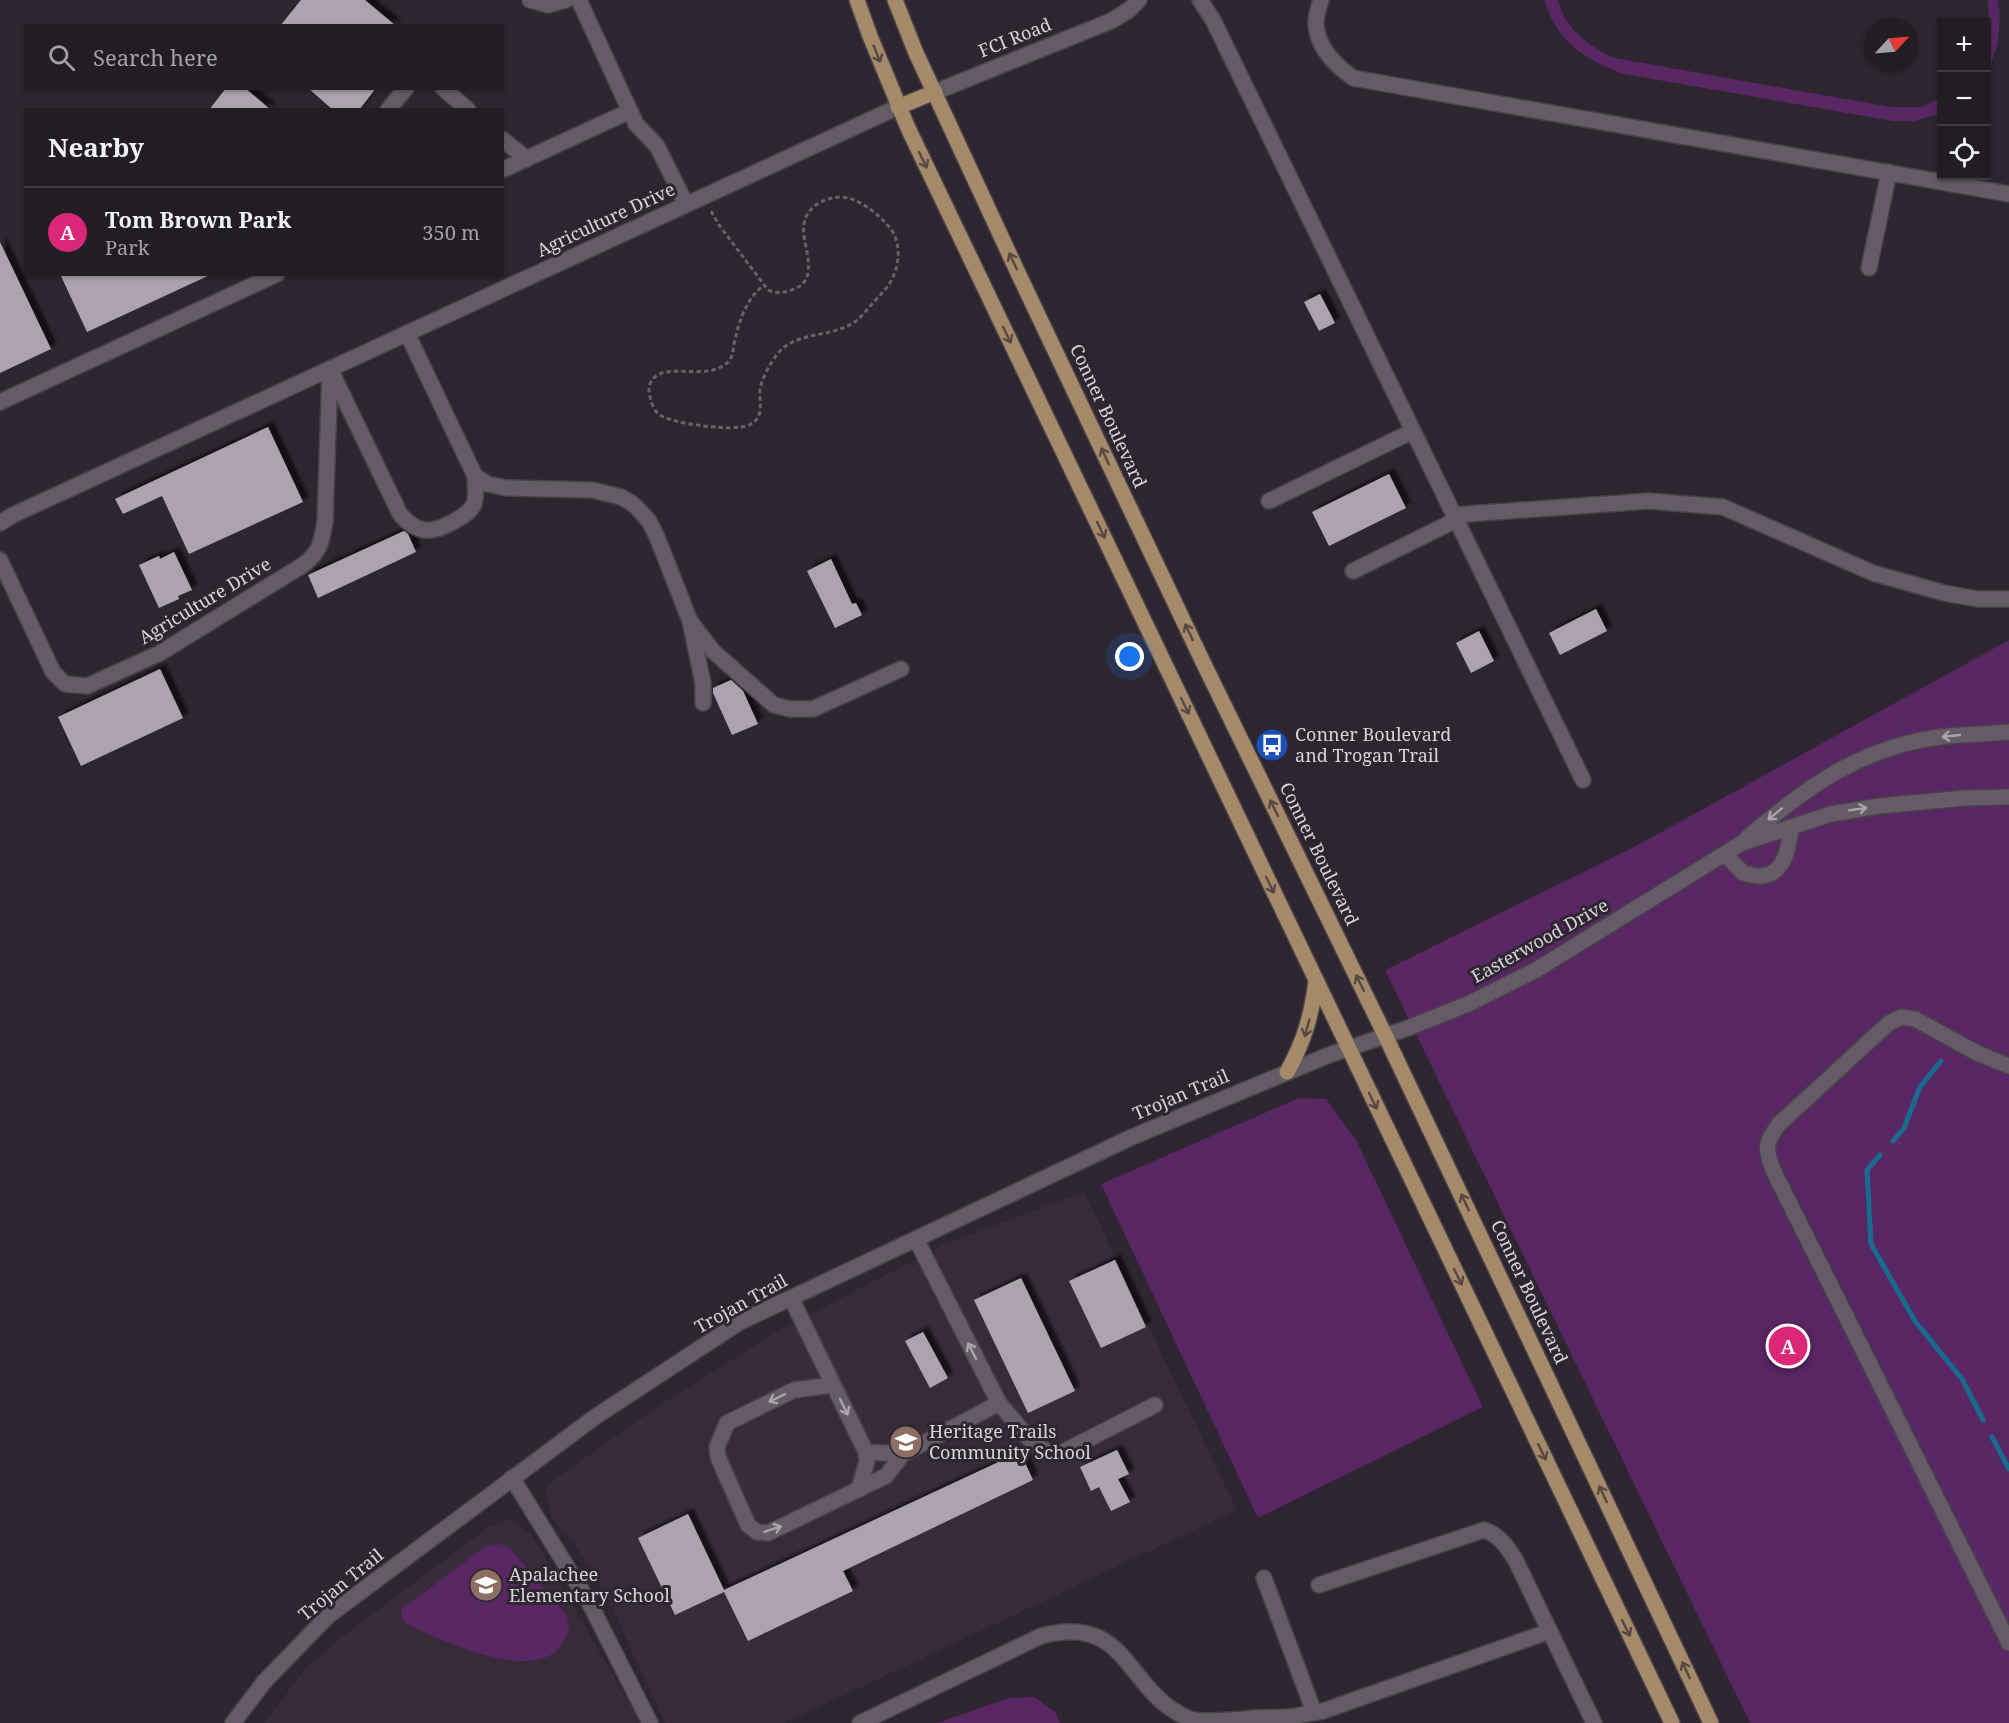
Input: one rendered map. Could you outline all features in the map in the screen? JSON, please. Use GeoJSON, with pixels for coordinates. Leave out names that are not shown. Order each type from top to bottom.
{"type":"FeatureCollection","features":[{"type":"Feature","properties":{"kind":"main road"},"geometry":{"type":"LineString","coordinates":[[857,0],[898,107],[1672,1723]]}},
{"type":"Feature","properties":{"kind":"main road","name":"Conner Boulevard"},"geometry":{"type":"LineString","coordinates":[[895,0],[916,53],[1202,660],[1385,1035],[1712,1723]]}},
{"type":"Feature","properties":{"kind":"main road"},"geometry":{"type":"LineString","coordinates":[[898,107],[935,92]]}},
{"type":"Feature","properties":{"kind":"main road"},"geometry":{"type":"LineString","coordinates":[[1287,1072],[1305,1038],[1316,980]]}},
{"type":"Feature","properties":{"kind":"street"},"geometry":{"type":"LineString","coordinates":[[530,0],[548,5],[566,0]]}},
{"type":"Feature","properties":{"kind":"street"},"geometry":{"type":"LineString","coordinates":[[579,0],[636,124],[657,146],[686,204]]}},
{"type":"Feature","properties":{"kind":"street","name":"FCI Road"},"geometry":{"type":"LineString","coordinates":[[935,92],[1111,21],[1129,10],[1139,0]]}},
{"type":"Feature","properties":{"kind":"street"},"geometry":{"type":"LineString","coordinates":[[1200,0],[1213,20],[1583,780]]}},
{"type":"Feature","properties":{"kind":"street"},"geometry":{"type":"LineString","coordinates":[[1321,0],[1316,23],[1320,39],[1328,56],[1353,78],[2009,194]]}},
{"type":"Feature","properties":{"kind":"street"},"geometry":{"type":"LineString","coordinates":[[390,108],[404,90]]}},
{"type":"Feature","properties":{"kind":"street"},"geometry":{"type":"LineString","coordinates":[[446,90],[466,108]]}},
{"type":"Feature","properties":{"kind":"street","name":"Agriculture Drive"},"geometry":{"type":"LineString","coordinates":[[0,523],[898,107]]}},
{"type":"Feature","properties":{"kind":"street"},"geometry":{"type":"LineString","coordinates":[[504,169],[630,111]]}},
{"type":"Feature","properties":{"kind":"street"},"geometry":{"type":"LineString","coordinates":[[504,141],[527,159]]}},
{"type":"Feature","properties":{"kind":"street"},"geometry":{"type":"LineString","coordinates":[[1869,268],[1889,172]]}},
{"type":"Feature","properties":{"kind":"street"},"geometry":{"type":"LineString","coordinates":[[0,402],[273,276]]}},
{"type":"Feature","properties":{"kind":"street"},"geometry":{"type":"LineString","coordinates":[[330,369],[400,514],[408,524],[420,530],[430,531],[465,515],[473,505],[476,495],[475,476],[407,333]]}},
{"type":"Feature","properties":{"kind":"street","name":"Agriculture Drive"},"geometry":{"type":"LineString","coordinates":[[0,560],[53,672],[64,684],[87,686],[160,653],[303,566],[315,556],[321,542],[325,522],[330,369]]}},
{"type":"Feature","properties":{"kind":"street"},"geometry":{"type":"LineString","coordinates":[[1269,501],[1413,431]]}},
{"type":"Feature","properties":{"kind":"street"},"geometry":{"type":"LineString","coordinates":[[475,476],[487,484],[507,488],[605,492],[633,504],[649,521],[657,537],[690,621],[704,703]]}},
{"type":"Feature","properties":{"kind":"street"},"geometry":{"type":"LineString","coordinates":[[1353,571],[1455,518],[1649,501],[1723,507],[1873,573],[1944,593],[1978,599],[2009,599]]}},
{"type":"Feature","properties":{"kind":"street"},"geometry":{"type":"LineString","coordinates":[[690,621],[713,651],[774,705],[790,709],[813,709],[901,669]]}},
{"type":"Feature","properties":{"kind":"street","name":"Easterwood Drive"},"geometry":{"type":"LineString","coordinates":[[1348,1048],[1468,1004],[1536,969],[1741,844],[1811,786],[1842,767],[1873,754],[1908,744],[1947,736],[2009,732]]}},
{"type":"Feature","properties":{"kind":"street","name":"Easterwood Drive"},"geometry":{"type":"LineString","coordinates":[[1741,844],[1831,814],[1879,806],[1965,798],[2009,797]]}},
{"type":"Feature","properties":{"kind":"street"},"geometry":{"type":"LineString","coordinates":[[1725,854],[1743,873],[1762,876],[1777,868],[1788,851],[1791,827]]}},
{"type":"Feature","properties":{"kind":"street"},"geometry":{"type":"LineString","coordinates":[[2009,1066],[1977,1053],[1915,1019],[1901,1017],[1889,1023],[1779,1124],[1767,1140],[1767,1154],[1779,1183],[2009,1643]]}},
{"type":"Feature","properties":{"kind":"street","name":"Trojan Trail"},"geometry":{"type":"LineString","coordinates":[[233,1723],[264,1682],[328,1616],[595,1417],[741,1322],[1132,1137],[1348,1048]]}},
{"type":"Feature","properties":{"kind":"street"},"geometry":{"type":"LineString","coordinates":[[915,1239],[999,1403],[1032,1442],[1046,1451],[1061,1453],[1155,1405]]}},
{"type":"Feature","properties":{"kind":"street"},"geometry":{"type":"LineString","coordinates":[[791,1298],[866,1452],[867,1461],[859,1489]]}},
{"type":"Feature","properties":{"kind":"street"},"geometry":{"type":"LineString","coordinates":[[833,1385],[794,1390],[727,1423],[717,1447],[718,1457],[748,1525],[757,1532],[768,1533],[886,1476],[903,1454],[999,1403]]}},
{"type":"Feature","properties":{"kind":"street"},"geometry":{"type":"LineString","coordinates":[[866,1452],[903,1454]]}},
{"type":"Feature","properties":{"kind":"street"},"geometry":{"type":"LineString","coordinates":[[512,1478],[590,1605],[650,1723]]}},
{"type":"Feature","properties":{"kind":"street"},"geometry":{"type":"LineString","coordinates":[[1319,1585],[1484,1530],[1492,1532],[1502,1540],[1515,1558],[1594,1723]]}},
{"type":"Feature","properties":{"kind":"street"},"geometry":{"type":"LineString","coordinates":[[1264,1578],[1314,1712]]}},
{"type":"Feature","properties":{"kind":"street"},"geometry":{"type":"LineString","coordinates":[[860,1723],[1041,1636],[1072,1630],[1089,1633],[1105,1640],[1119,1652],[1153,1694],[1192,1720],[1217,1721],[1269,1720],[1323,1711],[1550,1631]]}},
{"type":"Feature","properties":{"kind":"path"},"geometry":{"type":"LineString","coordinates":[[703,196],[719,225],[768,290],[775,293],[784,292],[798,288],[806,280],[808,251],[803,224],[811,208],[832,197],[852,198],[890,228],[899,245],[893,278],[856,321],[845,328],[796,340],[786,345],[777,354],[760,390],[760,412],[756,420],[748,426],[702,427],[660,415],[652,405],[649,394],[649,385],[654,376],[662,371],[703,373],[727,363],[732,357],[741,316],[754,293],[764,285]]}},
{"type":"Feature","properties":{"kind":"shaded area"},"geometry":{"type":"Polygon","coordinates":[[[1544,0],[1558,0],[1566,20],[1579,36],[1615,58],[1890,107],[1922,107],[1937,100],[1937,114],[1914,121],[1893,121],[1624,74],[1596,62],[1574,48],[1557,28],[1544,0]]]}},
{"type":"Feature","properties":{"kind":"shaded area"},"geometry":{"type":"Polygon","coordinates":[[[1988,0],[1998,0],[2000,19],[1998,37],[1991,63],[1991,18],[1989,18],[1988,0]]]}},
{"type":"Feature","properties":{"kind":"shaded area"},"geometry":{"type":"Polygon","coordinates":[[[2009,640],[2009,1723],[1750,1723],[1385,970],[1636,846],[2009,640]]]}},
{"type":"Feature","properties":{"kind":"shaded area"},"geometry":{"type":"Polygon","coordinates":[[[1299,1098],[1326,1099],[1356,1140],[1483,1407],[1258,1518],[1101,1184],[1299,1098]]]}},
{"type":"Feature","properties":{"kind":"shaded area","name":"Heritage Trails Community School"},"geometry":{"type":"Polygon","coordinates":[[[1084,1192],[1237,1510],[785,1723],[665,1723],[606,1595],[575,1545],[551,1517],[545,1490],[558,1477],[657,1407],[778,1331],[947,1243],[1084,1192]]]}},
{"type":"Feature","properties":{"kind":"shaded area","name":"Apalachee Elementary School"},"geometry":{"type":"Polygon","coordinates":[[[506,1520],[515,1521],[533,1537],[641,1723],[264,1723],[306,1668],[343,1636],[487,1528],[506,1520]]]}},
{"type":"Feature","properties":{"kind":"shaded area"},"geometry":{"type":"Polygon","coordinates":[[[499,1544],[509,1547],[567,1616],[569,1632],[556,1651],[541,1659],[523,1661],[503,1659],[459,1647],[405,1623],[401,1616],[402,1609],[487,1545],[499,1544]]]}},
{"type":"Feature","properties":{"kind":"shaded area"},"geometry":{"type":"Polygon","coordinates":[[[1034,1697],[1055,1712],[1060,1723],[937,1723],[1009,1698],[1034,1697]]]}},
{"type":"Feature","properties":{"kind":"building"},"geometry":{"type":"Polygon","coordinates":[[[301,0],[365,0],[394,24],[282,24],[301,0]]]}},
{"type":"Feature","properties":{"kind":"building"},"geometry":{"type":"Polygon","coordinates":[[[224,90],[247,90],[269,108],[211,108],[224,90]]]}},
{"type":"Feature","properties":{"kind":"building"},"geometry":{"type":"Polygon","coordinates":[[[310,90],[374,90],[361,108],[331,108],[310,90]]]}},
{"type":"Feature","properties":{"kind":"building"},"geometry":{"type":"Polygon","coordinates":[[[0,242],[51,349],[0,373],[0,242]]]}},
{"type":"Feature","properties":{"kind":"building"},"geometry":{"type":"Polygon","coordinates":[[[61,276],[208,276],[87,332],[61,276]]]}},
{"type":"Feature","properties":{"kind":"building"},"geometry":{"type":"Polygon","coordinates":[[[1320,294],[1335,323],[1319,331],[1304,302],[1320,294]]]}},
{"type":"Feature","properties":{"kind":"building"},"geometry":{"type":"Polygon","coordinates":[[[268,427],[303,502],[189,554],[162,496],[123,514],[115,499],[268,427]]]}},
{"type":"Feature","properties":{"kind":"building"},"geometry":{"type":"Polygon","coordinates":[[[1389,474],[1406,508],[1329,546],[1312,512],[1389,474]]]}},
{"type":"Feature","properties":{"kind":"building"},"geometry":{"type":"Polygon","coordinates":[[[404,531],[408,534],[416,552],[318,598],[308,575],[404,531]]]}},
{"type":"Feature","properties":{"kind":"building"},"geometry":{"type":"Polygon","coordinates":[[[174,552],[192,590],[159,608],[139,565],[174,552]]]}},
{"type":"Feature","properties":{"kind":"building"},"geometry":{"type":"Polygon","coordinates":[[[831,559],[852,604],[856,603],[862,615],[835,628],[807,571],[831,559]]]}},
{"type":"Feature","properties":{"kind":"building"},"geometry":{"type":"Polygon","coordinates":[[[1596,609],[1607,631],[1560,655],[1549,633],[1596,609]]]}},
{"type":"Feature","properties":{"kind":"building"},"geometry":{"type":"Polygon","coordinates":[[[1479,631],[1494,661],[1471,673],[1456,643],[1479,631]]]}},
{"type":"Feature","properties":{"kind":"building"},"geometry":{"type":"Polygon","coordinates":[[[160,669],[183,718],[81,766],[58,717],[160,669]]]}},
{"type":"Feature","properties":{"kind":"building"},"geometry":{"type":"Polygon","coordinates":[[[731,680],[743,691],[758,724],[732,735],[713,693],[713,688],[731,680]]]}},
{"type":"Feature","properties":{"kind":"building"},"geometry":{"type":"Polygon","coordinates":[[[1115,1260],[1146,1327],[1101,1348],[1069,1281],[1115,1260]]]}},
{"type":"Feature","properties":{"kind":"building"},"geometry":{"type":"Polygon","coordinates":[[[1021,1278],[1075,1391],[1028,1413],[974,1300],[1021,1278]]]}},
{"type":"Feature","properties":{"kind":"building"},"geometry":{"type":"Polygon","coordinates":[[[923,1332],[948,1378],[930,1388],[905,1341],[923,1332]]]}},
{"type":"Feature","properties":{"kind":"building"},"geometry":{"type":"Polygon","coordinates":[[[1117,1450],[1129,1474],[1118,1479],[1130,1502],[1111,1511],[1099,1487],[1091,1491],[1080,1467],[1117,1450]]]}},
{"type":"Feature","properties":{"kind":"building"},"geometry":{"type":"Polygon","coordinates":[[[1020,1452],[1033,1480],[843,1571],[853,1591],[748,1641],[724,1592],[675,1615],[638,1538],[688,1514],[724,1590],[1020,1452]]]}},
{"type":"Feature","properties":{"kind":"waterway"},"geometry":{"type":"LineString","coordinates":[[1893,1141],[1904,1128],[1920,1087],[1941,1061]]}},
{"type":"Feature","properties":{"kind":"waterway"},"geometry":{"type":"LineString","coordinates":[[1880,1155],[1867,1170],[1871,1244],[1915,1321],[1962,1379],[1983,1420]]}},
{"type":"Feature","properties":{"kind":"waterway"},"geometry":{"type":"LineString","coordinates":[[1992,1437],[2009,1469]]}},
{"type":"Feature","properties":{"kind":"place","name":"Conner Boulevard and Trogan Trail"},"geometry":{"type":"Point","coordinates":[1272,745]}},
{"type":"Feature","properties":{"kind":"place","name":"Tom Brown Park"},"geometry":{"type":"Point","coordinates":[1788,1346]}},
{"type":"Feature","properties":{"kind":"place","name":"Heritage Trails Community School"},"geometry":{"type":"Point","coordinates":[906,1442]}},
{"type":"Feature","properties":{"kind":"place","name":"Apalachee Elementary School"},"geometry":{"type":"Point","coordinates":[486,1585]}}]}
